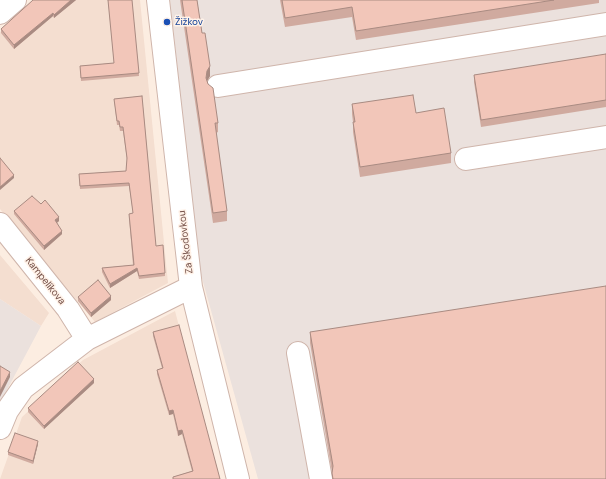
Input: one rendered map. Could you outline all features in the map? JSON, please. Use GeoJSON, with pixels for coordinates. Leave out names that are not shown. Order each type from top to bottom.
{"type":"FeatureCollection","features":[{"type":"Feature","properties":{"kind":"street"},"geometry":{"type":"LineString","coordinates":[[0,13],[15,0]]}},
{"type":"Feature","properties":{"kind":"street","name":"Za Škodovkou"},"geometry":{"type":"LineString","coordinates":[[158,0],[191,287],[238,479]]}},
{"type":"Feature","properties":{"kind":"street"},"geometry":{"type":"LineString","coordinates":[[218,86],[606,24]]}},
{"type":"Feature","properties":{"kind":"street"},"geometry":{"type":"LineString","coordinates":[[466,158],[606,137]]}},
{"type":"Feature","properties":{"kind":"street","name":"Kampelíkova"},"geometry":{"type":"LineString","coordinates":[[0,224],[68,309],[87,339]]}},
{"type":"Feature","properties":{"kind":"street"},"geometry":{"type":"LineString","coordinates":[[0,428],[7,411],[23,388],[87,339],[191,287]]}},
{"type":"Feature","properties":{"kind":"street"},"geometry":{"type":"LineString","coordinates":[[298,353],[320,479]]}},
{"type":"Feature","properties":{"kind":"shaded area"},"geometry":{"type":"Polygon","coordinates":[[[37,0],[140,0],[168,283],[95,322],[0,209],[0,32],[37,0]]]}},
{"type":"Feature","properties":{"kind":"shaded area"},"geometry":{"type":"Polygon","coordinates":[[[170,0],[606,0],[606,479],[258,479],[200,271],[170,0]]]}},
{"type":"Feature","properties":{"kind":"shaded area"},"geometry":{"type":"Polygon","coordinates":[[[0,255],[49,313],[41,326],[0,299],[0,255]]]}},
{"type":"Feature","properties":{"kind":"shaded area"},"geometry":{"type":"Polygon","coordinates":[[[0,299],[41,326],[0,403],[0,299]]]}},
{"type":"Feature","properties":{"kind":"shaded area"},"geometry":{"type":"Polygon","coordinates":[[[175,311],[220,479],[0,479],[22,417],[83,360],[175,311]]]}},
{"type":"Feature","properties":{"kind":"building"},"geometry":{"type":"Polygon","coordinates":[[[33,0],[71,0],[54,15],[53,13],[14,45],[1,29],[33,0]]]}},
{"type":"Feature","properties":{"kind":"building"},"geometry":{"type":"Polygon","coordinates":[[[108,0],[132,0],[139,73],[81,78],[80,66],[114,63],[108,0]]]}},
{"type":"Feature","properties":{"kind":"building"},"geometry":{"type":"Polygon","coordinates":[[[182,0],[197,0],[202,33],[205,33],[210,66],[207,71],[206,78],[208,84],[213,88],[218,123],[215,123],[227,211],[213,213],[182,0]]]}},
{"type":"Feature","properties":{"kind":"building"},"geometry":{"type":"Polygon","coordinates":[[[282,0],[554,0],[356,31],[352,7],[285,18],[282,0]]]}},
{"type":"Feature","properties":{"kind":"building"},"geometry":{"type":"Polygon","coordinates":[[[606,54],[606,100],[481,120],[474,75],[606,54]]]}},
{"type":"Feature","properties":{"kind":"building"},"geometry":{"type":"Polygon","coordinates":[[[413,95],[416,113],[444,108],[451,153],[360,167],[353,122],[355,122],[352,104],[413,95]]]}},
{"type":"Feature","properties":{"kind":"building"},"geometry":{"type":"Polygon","coordinates":[[[142,96],[156,246],[163,245],[165,273],[139,276],[137,268],[110,284],[102,268],[134,265],[129,214],[133,213],[129,183],[80,186],[79,174],[126,171],[127,158],[123,127],[120,127],[119,121],[117,121],[114,99],[142,96]]]}},
{"type":"Feature","properties":{"kind":"building"},"geometry":{"type":"Polygon","coordinates":[[[0,158],[14,175],[0,187],[0,158]]]}},
{"type":"Feature","properties":{"kind":"building"},"geometry":{"type":"Polygon","coordinates":[[[32,196],[41,204],[45,200],[59,217],[55,220],[62,231],[44,246],[14,211],[32,196]]]}},
{"type":"Feature","properties":{"kind":"building"},"geometry":{"type":"Polygon","coordinates":[[[98,280],[111,296],[91,313],[78,297],[98,280]]]}},
{"type":"Feature","properties":{"kind":"building"},"geometry":{"type":"Polygon","coordinates":[[[606,286],[606,479],[333,479],[333,466],[310,332],[606,286]]]}},
{"type":"Feature","properties":{"kind":"building"},"geometry":{"type":"Polygon","coordinates":[[[179,325],[220,479],[173,479],[173,477],[193,471],[182,430],[178,431],[173,410],[169,411],[157,370],[163,368],[153,332],[179,325]]]}},
{"type":"Feature","properties":{"kind":"building"},"geometry":{"type":"Polygon","coordinates":[[[78,362],[94,379],[44,426],[28,408],[78,362]]]}},
{"type":"Feature","properties":{"kind":"building"},"geometry":{"type":"Polygon","coordinates":[[[0,366],[10,372],[0,391],[0,366]]]}},
{"type":"Feature","properties":{"kind":"building"},"geometry":{"type":"Polygon","coordinates":[[[15,433],[38,441],[33,461],[8,452],[15,433]]]}},
{"type":"Feature","properties":{"kind":"place","name":"Žižkov"},"geometry":{"type":"Point","coordinates":[167,22]}}]}
